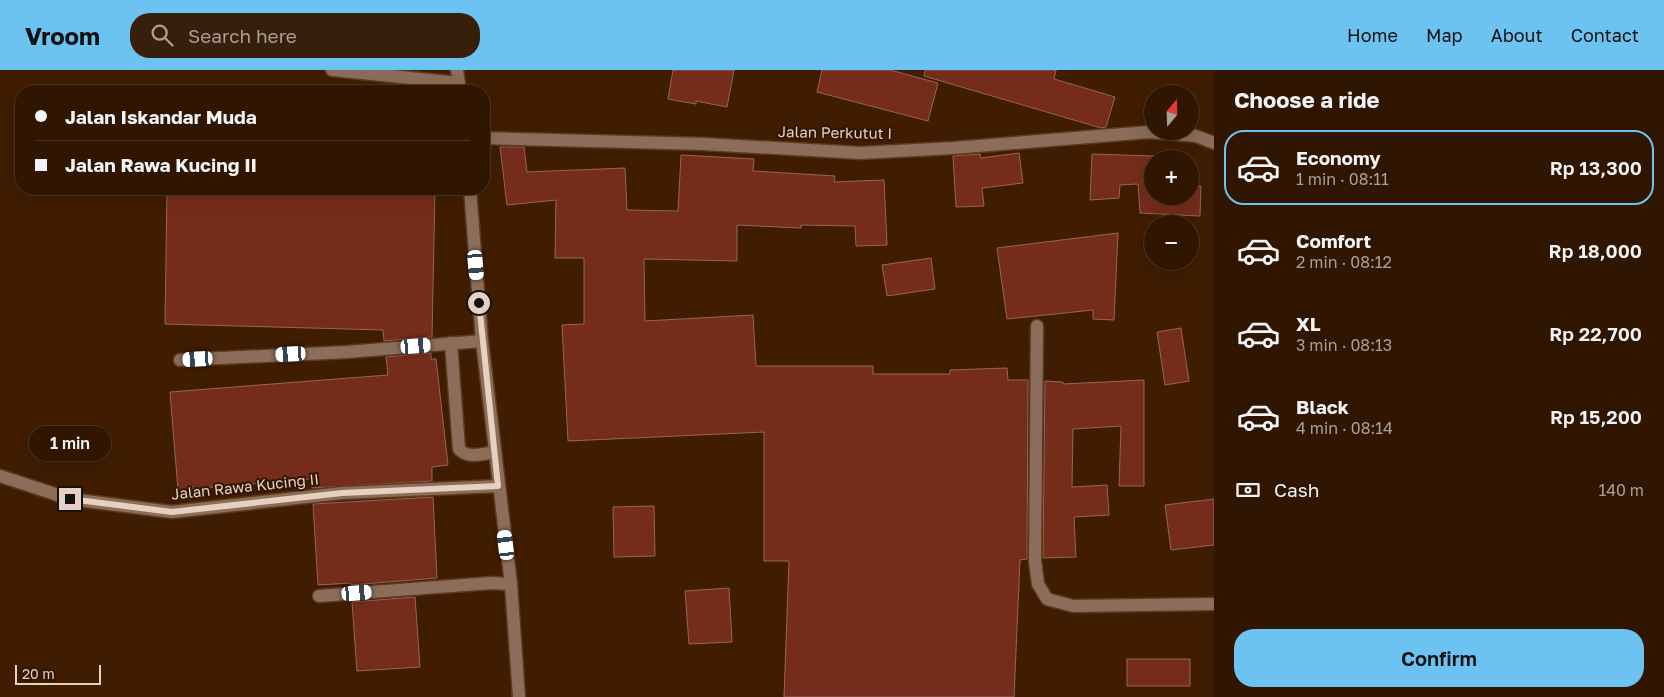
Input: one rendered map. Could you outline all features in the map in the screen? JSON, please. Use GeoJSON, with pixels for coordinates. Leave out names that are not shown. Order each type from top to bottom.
{"type":"FeatureCollection","features":[{"type":"Feature","properties":{"kind":"street"},"geometry":{"type":"LineString","coordinates":[[332,70],[458,81]]}},
{"type":"Feature","properties":{"kind":"street","name":"Jalan Perkutut I"},"geometry":{"type":"LineString","coordinates":[[490,138],[704,144],[861,153],[953,148],[1149,132],[1196,136],[1214,142]]}},
{"type":"Feature","properties":{"kind":"street"},"geometry":{"type":"LineString","coordinates":[[470,195],[482,341],[511,584],[519,697]]}},
{"type":"Feature","properties":{"kind":"street"},"geometry":{"type":"LineString","coordinates":[[1038,326],[1035,561],[1038,584],[1047,599],[1073,606],[1214,604]]}},
{"type":"Feature","properties":{"kind":"street"},"geometry":{"type":"LineString","coordinates":[[180,360],[347,352],[482,341]]}},
{"type":"Feature","properties":{"kind":"street"},"geometry":{"type":"LineString","coordinates":[[451,343],[459,449],[463,454],[470,455],[494,452]]}},
{"type":"Feature","properties":{"kind":"street","name":"Jalan Rawa Kucing II"},"geometry":{"type":"LineString","coordinates":[[0,476],[70,499],[172,512],[342,493],[498,486]]}},
{"type":"Feature","properties":{"kind":"street"},"geometry":{"type":"LineString","coordinates":[[319,596],[491,582],[511,584]]}},
{"type":"Feature","properties":{"kind":"building"},"geometry":{"type":"Polygon","coordinates":[[[673,70],[734,70],[727,107],[696,101],[696,104],[668,99],[673,70]]]}},
{"type":"Feature","properties":{"kind":"building"},"geometry":{"type":"Polygon","coordinates":[[[822,70],[890,70],[938,83],[928,121],[817,92],[822,70]]]}},
{"type":"Feature","properties":{"kind":"building"},"geometry":{"type":"Polygon","coordinates":[[[925,70],[1056,70],[1054,79],[1115,97],[1106,127],[1101,128],[924,76],[925,70]]]}},
{"type":"Feature","properties":{"kind":"building"},"geometry":{"type":"Polygon","coordinates":[[[500,147],[524,147],[527,172],[625,168],[627,210],[678,211],[681,155],[754,159],[753,171],[835,176],[834,182],[884,180],[887,245],[856,246],[855,226],[801,225],[801,228],[737,225],[737,261],[644,259],[645,321],[753,315],[756,366],[873,366],[873,374],[950,374],[950,370],[1007,368],[1008,380],[1028,380],[1027,559],[1020,560],[1014,697],[784,697],[789,561],[764,561],[764,432],[568,441],[562,325],[584,324],[584,258],[555,258],[556,200],[507,205],[500,147]]]}},
{"type":"Feature","properties":{"kind":"building"},"geometry":{"type":"Polygon","coordinates":[[[1019,153],[1023,183],[982,188],[984,206],[956,207],[953,156],[980,154],[981,158],[1019,153]]]}},
{"type":"Feature","properties":{"kind":"building"},"geometry":{"type":"Polygon","coordinates":[[[1092,154],[1144,156],[1144,205],[1199,205],[1199,186],[1201,186],[1200,216],[1140,213],[1138,184],[1120,185],[1119,198],[1090,200],[1092,154]]]}},
{"type":"Feature","properties":{"kind":"building"},"geometry":{"type":"Polygon","coordinates":[[[167,195],[435,195],[432,337],[384,341],[383,330],[165,324],[167,195]]]}},
{"type":"Feature","properties":{"kind":"building"},"geometry":{"type":"Polygon","coordinates":[[[1118,233],[1114,320],[1093,319],[1093,310],[1007,319],[997,248],[1118,233]]]}},
{"type":"Feature","properties":{"kind":"building"},"geometry":{"type":"Polygon","coordinates":[[[931,258],[935,289],[887,296],[882,265],[931,258]]]}},
{"type":"Feature","properties":{"kind":"building"},"geometry":{"type":"Polygon","coordinates":[[[1181,328],[1189,381],[1165,385],[1157,332],[1181,328]]]}},
{"type":"Feature","properties":{"kind":"building"},"geometry":{"type":"Polygon","coordinates":[[[431,353],[431,359],[436,359],[448,465],[432,467],[432,481],[312,488],[311,479],[178,490],[170,392],[388,375],[386,357],[431,353]]]}},
{"type":"Feature","properties":{"kind":"building"},"geometry":{"type":"Polygon","coordinates":[[[1144,380],[1144,486],[1119,486],[1121,426],[1073,429],[1072,487],[1107,485],[1109,515],[1074,517],[1076,557],[1043,558],[1045,381],[1063,382],[1063,384],[1144,380]]]}},
{"type":"Feature","properties":{"kind":"building"},"geometry":{"type":"Polygon","coordinates":[[[433,497],[437,578],[351,585],[351,583],[318,585],[313,504],[433,497]]]}},
{"type":"Feature","properties":{"kind":"building"},"geometry":{"type":"Polygon","coordinates":[[[1214,499],[1214,545],[1171,550],[1165,505],[1214,499]]]}},
{"type":"Feature","properties":{"kind":"building"},"geometry":{"type":"Polygon","coordinates":[[[654,506],[655,556],[614,557],[613,507],[654,506]]]}},
{"type":"Feature","properties":{"kind":"building"},"geometry":{"type":"Polygon","coordinates":[[[729,588],[732,642],[689,644],[685,591],[729,588]]]}},
{"type":"Feature","properties":{"kind":"building"},"geometry":{"type":"Polygon","coordinates":[[[415,597],[420,667],[357,671],[352,602],[415,597]]]}},
{"type":"Feature","properties":{"kind":"building"},"geometry":{"type":"Polygon","coordinates":[[[1127,659],[1190,659],[1190,686],[1127,686],[1127,659]]]}},
{"type":"Feature","properties":{"kind":"route"},"geometry":{"type":"LineString","coordinates":[[70,499],[172,512],[342,493],[498,486],[479,303]]}}]}
